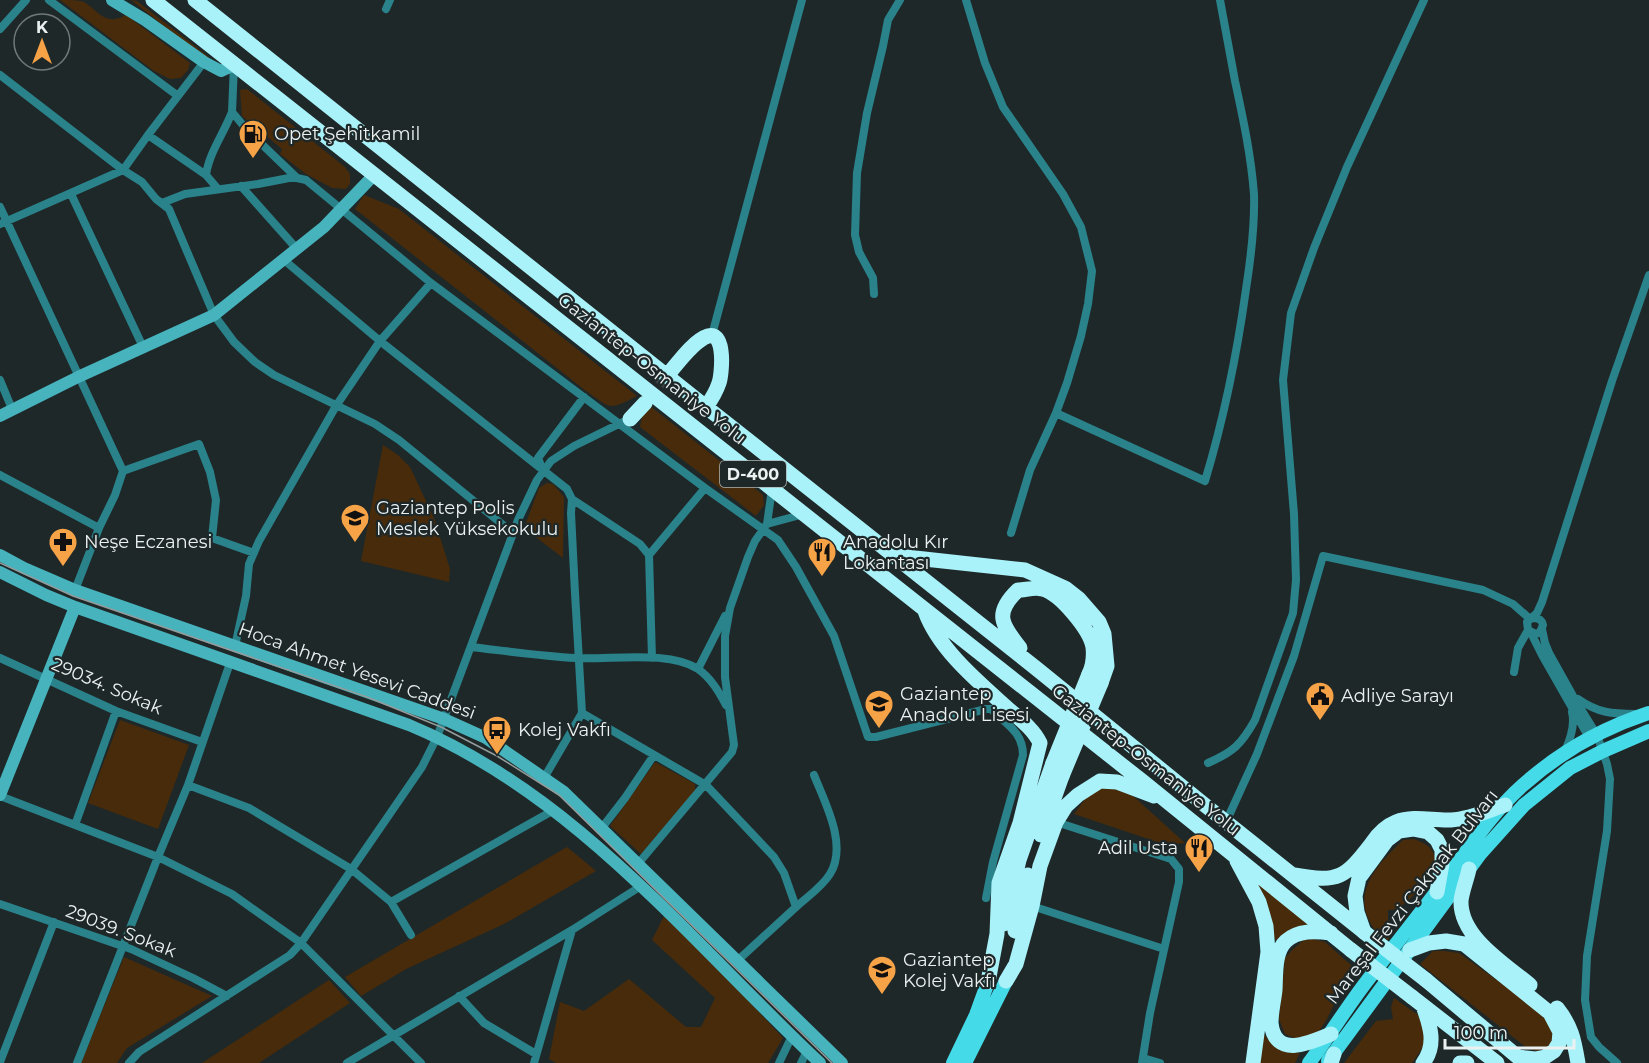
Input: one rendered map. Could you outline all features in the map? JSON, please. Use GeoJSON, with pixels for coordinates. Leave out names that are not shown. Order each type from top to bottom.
{"type":"FeatureCollection","features":[{"type":"Feature","properties":{"kind":"highway","name":"Gaziantep-Osmaniye Yolu"},"geometry":{"type":"LineString","coordinates":[[153,0],[1168,801],[1418,1002]]}},
{"type":"Feature","properties":{"kind":"highway","name":"Gaziantep-Osmaniye Yolu"},"geometry":{"type":"LineString","coordinates":[[195,0],[1364,932]]}},
{"type":"Feature","properties":{"kind":"highway"},"geometry":{"type":"LineString","coordinates":[[671,370],[699,341],[712,335],[716,338],[720,343],[722,374],[716,392],[706,407]]}},
{"type":"Feature","properties":{"kind":"highway"},"geometry":{"type":"LineString","coordinates":[[625,421],[645,403]]}},
{"type":"Feature","properties":{"kind":"highway"},"geometry":{"type":"LineString","coordinates":[[895,556],[1025,570],[1065,588],[1079,598],[1099,622],[1104,634],[1107,666],[1095,679],[1053,763],[1019,860],[988,982]]}},
{"type":"Feature","properties":{"kind":"highway"},"geometry":{"type":"LineString","coordinates":[[1006,981],[1028,876],[1095,679],[1093,646],[1085,629],[1062,600],[1042,589],[1018,590],[1003,609],[1003,619],[1010,635],[1037,669]]}},
{"type":"Feature","properties":{"kind":"highway"},"geometry":{"type":"LineString","coordinates":[[924,609],[930,627],[966,671],[1026,724],[1040,743],[1020,823],[999,883],[997,934],[988,982]]}},
{"type":"Feature","properties":{"kind":"highway"},"geometry":{"type":"LineString","coordinates":[[1006,981],[1016,964],[1040,866],[1056,822],[1066,806],[1100,781],[1117,782],[1168,801]]}},
{"type":"Feature","properties":{"kind":"highway"},"geometry":{"type":"LineString","coordinates":[[1292,875],[1331,879],[1346,873],[1384,829],[1394,822],[1416,818],[1450,820],[1466,818],[1505,805]]}},
{"type":"Feature","properties":{"kind":"highway"},"geometry":{"type":"LineString","coordinates":[[1410,950],[1429,943],[1446,941],[1464,944],[1550,1013],[1560,1032],[1559,1043],[1554,1051],[1545,1057],[1522,1060],[1364,932],[1357,912],[1355,896],[1359,878],[1387,840],[1399,831],[1413,829],[1428,832],[1437,840],[1442,850],[1442,864],[1437,892]]}},
{"type":"Feature","properties":{"kind":"highway"},"geometry":{"type":"LineString","coordinates":[[1232,854],[1259,902],[1266,926],[1268,952],[1253,1063]]}},
{"type":"Feature","properties":{"kind":"highway"},"geometry":{"type":"LineString","coordinates":[[1469,869],[1461,899],[1462,912],[1467,924],[1485,948],[1558,1008],[1569,1024],[1578,1063]]}},
{"type":"Feature","properties":{"kind":"highway"},"geometry":{"type":"LineString","coordinates":[[1330,933],[1312,931],[1296,935],[1285,942],[1279,953],[1271,1022],[1274,1034],[1280,1042],[1289,1046],[1300,1046],[1330,1034]]}},
{"type":"Feature","properties":{"kind":"highway"},"geometry":{"type":"LineString","coordinates":[[1418,1002],[1430,1024],[1432,1036],[1431,1048],[1423,1063]]}},
{"type":"Feature","properties":{"kind":"highway"},"geometry":{"type":"LineString","coordinates":[[1418,1002],[1497,1063]]}},
{"type":"Feature","properties":{"kind":"highway"},"geometry":{"type":"LineString","coordinates":[[1460,1063],[1467,1063]]}},
{"type":"Feature","properties":{"kind":"main road","name":"Mareşal Fevzi Çakmak Bulvarı"},"geometry":{"type":"LineString","coordinates":[[1309,1063],[1369,979],[1488,823],[1522,786],[1550,764],[1593,737],[1647,714]]}},
{"type":"Feature","properties":{"kind":"main road","name":"Mareşal Fevzi Çakmak Bulvarı"},"geometry":{"type":"LineString","coordinates":[[1331,1060],[1480,854],[1524,805],[1570,768],[1649,731]]}},
{"type":"Feature","properties":{"kind":"main road"},"geometry":{"type":"LineString","coordinates":[[966,1063],[1006,981]]}},
{"type":"Feature","properties":{"kind":"main road"},"geometry":{"type":"LineString","coordinates":[[953,1063],[976,1015],[988,982]]}},
{"type":"Feature","properties":{"kind":"street"},"geometry":{"type":"LineString","coordinates":[[0,28],[26,0]]}},
{"type":"Feature","properties":{"kind":"street"},"geometry":{"type":"LineString","coordinates":[[49,0],[178,96]]}},
{"type":"Feature","properties":{"kind":"street"},"geometry":{"type":"LineString","coordinates":[[112,0],[145,20],[204,63],[221,71],[234,65],[232,112],[207,162],[206,175]]}},
{"type":"Feature","properties":{"kind":"street"},"geometry":{"type":"LineString","coordinates":[[386,9],[390,0]]}},
{"type":"Feature","properties":{"kind":"street"},"geometry":{"type":"LineString","coordinates":[[712,335],[802,0]]}},
{"type":"Feature","properties":{"kind":"street"},"geometry":{"type":"LineString","coordinates":[[874,294],[873,278],[859,252],[855,235],[857,173],[867,113],[888,20],[900,0]]}},
{"type":"Feature","properties":{"kind":"street"},"geometry":{"type":"LineString","coordinates":[[966,0],[985,63],[1003,107],[1063,194],[1081,227],[1092,271],[1081,336],[1056,413],[1030,470],[1011,534]]}},
{"type":"Feature","properties":{"kind":"street"},"geometry":{"type":"LineString","coordinates":[[1056,413],[1205,481],[1229,388],[1254,232],[1254,195],[1246,129],[1220,0]]}},
{"type":"Feature","properties":{"kind":"street"},"geometry":{"type":"LineString","coordinates":[[1208,763],[1227,754],[1241,742],[1251,726],[1293,613],[1296,580],[1294,514],[1283,380],[1291,313],[1314,248],[1347,167],[1424,0]]}},
{"type":"Feature","properties":{"kind":"street"},"geometry":{"type":"LineString","coordinates":[[3,222],[123,170],[204,63]]}},
{"type":"Feature","properties":{"kind":"street"},"geometry":{"type":"LineString","coordinates":[[0,75],[123,170],[142,182],[156,199],[169,209],[214,315],[234,342],[255,362],[274,375],[375,424],[399,440],[513,533]]}},
{"type":"Feature","properties":{"kind":"street"},"geometry":{"type":"LineString","coordinates":[[232,112],[248,131],[297,178]]}},
{"type":"Feature","properties":{"kind":"street"},"geometry":{"type":"LineString","coordinates":[[148,135],[206,175],[218,189]]}},
{"type":"Feature","properties":{"kind":"street"},"geometry":{"type":"LineString","coordinates":[[0,416],[78,377],[214,315],[324,227],[374,175]]}},
{"type":"Feature","properties":{"kind":"street"},"geometry":{"type":"LineString","coordinates":[[162,203],[185,194],[297,178],[306,180],[431,283],[584,397],[625,421],[705,488],[765,526],[778,540],[796,567],[834,636],[868,737],[991,709],[1019,736],[1023,749],[1022,762],[993,862],[986,898]]}},
{"type":"Feature","properties":{"kind":"street"},"geometry":{"type":"LineString","coordinates":[[242,186],[297,249]]}},
{"type":"Feature","properties":{"kind":"street"},"geometry":{"type":"LineString","coordinates":[[71,194],[143,347]]}},
{"type":"Feature","properties":{"kind":"street"},"geometry":{"type":"LineString","coordinates":[[0,207],[3,222],[123,471],[75,590]]}},
{"type":"Feature","properties":{"kind":"street"},"geometry":{"type":"LineString","coordinates":[[284,260],[380,341],[567,489],[572,499],[640,544],[649,555],[652,658]]}},
{"type":"Feature","properties":{"kind":"street"},"geometry":{"type":"LineString","coordinates":[[1564,755],[1569,743],[1574,715],[1571,698],[1542,655],[1527,622],[1542,602],[1612,381],[1649,275]]}},
{"type":"Feature","properties":{"kind":"street"},"geometry":{"type":"LineString","coordinates":[[235,646],[246,596],[249,564],[259,540],[336,406],[380,341],[431,283]]}},
{"type":"Feature","properties":{"kind":"street"},"geometry":{"type":"LineString","coordinates":[[0,380],[12,409]]}},
{"type":"Feature","properties":{"kind":"street"},"geometry":{"type":"LineString","coordinates":[[543,471],[538,458],[584,397]]}},
{"type":"Feature","properties":{"kind":"street"},"geometry":{"type":"LineString","coordinates":[[129,1063],[139,1052],[290,956],[301,943],[422,767],[437,737],[513,533],[537,480],[551,461],[574,446],[625,421]]}},
{"type":"Feature","properties":{"kind":"street"},"geometry":{"type":"LineString","coordinates":[[123,471],[199,444],[210,472],[216,500],[212,538],[254,554]]}},
{"type":"Feature","properties":{"kind":"street"},"geometry":{"type":"LineString","coordinates":[[0,475],[99,528]]}},
{"type":"Feature","properties":{"kind":"street"},"geometry":{"type":"LineString","coordinates":[[649,555],[705,488]]}},
{"type":"Feature","properties":{"kind":"street"},"geometry":{"type":"LineString","coordinates":[[698,669],[730,608],[748,557],[765,526],[772,489]]}},
{"type":"Feature","properties":{"kind":"street"},"geometry":{"type":"LineString","coordinates":[[544,778],[582,713],[572,499]]}},
{"type":"Feature","properties":{"kind":"street"},"geometry":{"type":"LineString","coordinates":[[765,526],[804,514]]}},
{"type":"Feature","properties":{"kind":"street","name":"Hoca Ahmet Yesevi Caddesi"},"geometry":{"type":"LineString","coordinates":[[0,555],[75,590],[444,719],[486,738],[564,792],[842,1063]]}},
{"type":"Feature","properties":{"kind":"street"},"geometry":{"type":"LineString","coordinates":[[1226,822],[1257,754],[1294,656],[1323,556],[1483,590],[1513,604],[1532,618],[1538,618],[1542,625]]}},
{"type":"Feature","properties":{"kind":"street","name":"Hoca Ahmet Yesevi Caddesi"},"geometry":{"type":"LineString","coordinates":[[0,572],[75,607],[409,725],[458,747],[514,782],[591,840],[641,886],[820,1063]]}},
{"type":"Feature","properties":{"kind":"street"},"geometry":{"type":"LineString","coordinates":[[1542,602],[1545,643],[1571,698],[1603,751],[1610,779],[1607,821],[1587,956],[1586,1000],[1591,1037],[1617,1063]]}},
{"type":"Feature","properties":{"kind":"street"},"geometry":{"type":"LineString","coordinates":[[75,607],[0,796],[158,857],[232,894],[301,943],[421,1063]]}},
{"type":"Feature","properties":{"kind":"street"},"geometry":{"type":"LineString","coordinates":[[637,865],[732,752],[734,745],[725,677],[725,636],[730,608]]}},
{"type":"Feature","properties":{"kind":"street"},"geometry":{"type":"LineString","coordinates":[[1530,632],[1536,634],[1542,625]]}},
{"type":"Feature","properties":{"kind":"street"},"geometry":{"type":"LineString","coordinates":[[1514,672],[1518,648],[1530,632]]}},
{"type":"Feature","properties":{"kind":"street"},"geometry":{"type":"LineString","coordinates":[[471,647],[578,658],[652,658],[684,663],[698,669],[714,684],[729,710]]}},
{"type":"Feature","properties":{"kind":"street","name":"29034. Sokak"},"geometry":{"type":"LineString","coordinates":[[0,658],[116,711],[202,742]]}},
{"type":"Feature","properties":{"kind":"street"},"geometry":{"type":"LineString","coordinates":[[78,1063],[188,785],[230,663]]}},
{"type":"Feature","properties":{"kind":"street"},"geometry":{"type":"LineString","coordinates":[[1571,698],[1604,713],[1647,714]]}},
{"type":"Feature","properties":{"kind":"street"},"geometry":{"type":"LineString","coordinates":[[75,825],[116,711]]}},
{"type":"Feature","properties":{"kind":"street"},"geometry":{"type":"LineString","coordinates":[[582,713],[706,785],[774,857],[784,873],[796,907]]}},
{"type":"Feature","properties":{"kind":"street"},"geometry":{"type":"LineString","coordinates":[[601,830],[654,755]]}},
{"type":"Feature","properties":{"kind":"street"},"geometry":{"type":"LineString","coordinates":[[737,961],[830,874],[837,848],[836,830],[814,775]]}},
{"type":"Feature","properties":{"kind":"street"},"geometry":{"type":"LineString","coordinates":[[188,785],[249,808],[351,869],[391,902],[411,935]]}},
{"type":"Feature","properties":{"kind":"street"},"geometry":{"type":"LineString","coordinates":[[391,902],[554,810]]}},
{"type":"Feature","properties":{"kind":"street"},"geometry":{"type":"LineString","coordinates":[[1056,822],[1171,859],[1179,869],[1179,882],[1150,1013],[1142,1061],[1160,1063]]}},
{"type":"Feature","properties":{"kind":"street"},"geometry":{"type":"LineString","coordinates":[[346,1063],[572,930],[641,886]]}},
{"type":"Feature","properties":{"kind":"street","name":"29039. Sokak"},"geometry":{"type":"LineString","coordinates":[[0,904],[123,946],[227,996]]}},
{"type":"Feature","properties":{"kind":"street"},"geometry":{"type":"LineString","coordinates":[[1032,906],[1164,949]]}},
{"type":"Feature","properties":{"kind":"street"},"geometry":{"type":"LineString","coordinates":[[0,1062],[54,922]]}},
{"type":"Feature","properties":{"kind":"street"},"geometry":{"type":"LineString","coordinates":[[459,996],[484,1023],[535,1059],[572,930]]}},
{"type":"Feature","properties":{"kind":"street"},"geometry":{"type":"LineString","coordinates":[[779,1063],[792,1036]]}},
{"type":"Feature","properties":{"kind":"street"},"geometry":{"type":"LineString","coordinates":[[801,1063],[807,1051]]}},
{"type":"Feature","properties":{"kind":"shaded area"},"geometry":{"type":"Polygon","coordinates":[[[60,0],[84,2],[107,19],[126,15],[190,63],[188,70],[181,78],[170,79],[154,71],[60,0]]]}},
{"type":"Feature","properties":{"kind":"shaded area"},"geometry":{"type":"Polygon","coordinates":[[[131,0],[137,1],[209,57],[207,60],[131,0]]]}},
{"type":"Feature","properties":{"kind":"shaded area"},"geometry":{"type":"Polygon","coordinates":[[[247,89],[345,167],[350,174],[350,184],[346,189],[332,188],[306,174],[280,154],[282,149],[242,116],[240,90],[247,89]]]}},
{"type":"Feature","properties":{"kind":"shaded area"},"geometry":{"type":"Polygon","coordinates":[[[364,195],[399,209],[637,396],[610,406],[586,391],[355,209],[364,195]]]}},
{"type":"Feature","properties":{"kind":"shaded area"},"geometry":{"type":"Polygon","coordinates":[[[650,406],[763,495],[764,505],[756,516],[640,427],[642,417],[650,406]]]}},
{"type":"Feature","properties":{"kind":"shaded area"},"geometry":{"type":"Polygon","coordinates":[[[383,445],[410,467],[434,518],[450,569],[449,582],[361,561],[383,445]]]}},
{"type":"Feature","properties":{"kind":"shaded area"},"geometry":{"type":"Polygon","coordinates":[[[547,483],[553,484],[564,497],[563,558],[524,528],[539,488],[547,483]]]}},
{"type":"Feature","properties":{"kind":"shaded area"},"geometry":{"type":"Polygon","coordinates":[[[120,720],[189,745],[158,829],[88,803],[120,720]]]}},
{"type":"Feature","properties":{"kind":"shaded area"},"geometry":{"type":"Polygon","coordinates":[[[655,762],[695,784],[695,791],[641,854],[610,826],[655,762]]]}},
{"type":"Feature","properties":{"kind":"shaded area"},"geometry":{"type":"Polygon","coordinates":[[[1102,786],[1117,788],[1132,795],[1185,843],[1166,845],[1074,814],[1091,791],[1102,786]]]}},
{"type":"Feature","properties":{"kind":"shaded area"},"geometry":{"type":"Polygon","coordinates":[[[1414,839],[1430,848],[1437,865],[1409,900],[1395,909],[1388,910],[1388,919],[1393,930],[1388,940],[1376,931],[1369,920],[1365,908],[1367,886],[1379,866],[1403,840],[1414,839]]]}},
{"type":"Feature","properties":{"kind":"shaded area"},"geometry":{"type":"Polygon","coordinates":[[[567,847],[596,871],[504,924],[406,969],[361,996],[345,977],[567,847]]]}},
{"type":"Feature","properties":{"kind":"shaded area"},"geometry":{"type":"Polygon","coordinates":[[[1257,882],[1311,924],[1275,940],[1257,882]]]}},
{"type":"Feature","properties":{"kind":"shaded area"},"geometry":{"type":"Polygon","coordinates":[[[664,916],[717,967],[783,1038],[768,1063],[556,1063],[549,1059],[560,1002],[584,1011],[629,979],[686,1027],[701,1027],[715,998],[652,940],[664,916]]]}},
{"type":"Feature","properties":{"kind":"shaded area"},"geometry":{"type":"Polygon","coordinates":[[[1313,939],[1325,942],[1361,974],[1341,979],[1335,1002],[1322,1027],[1312,1037],[1298,1039],[1285,1034],[1279,1019],[1285,958],[1304,940],[1313,939]]]}},
{"type":"Feature","properties":{"kind":"shaded area"},"geometry":{"type":"Polygon","coordinates":[[[1433,951],[1459,953],[1547,1016],[1554,1032],[1547,1048],[1537,1051],[1527,1048],[1420,964],[1433,951]]]}},
{"type":"Feature","properties":{"kind":"shaded area"},"geometry":{"type":"Polygon","coordinates":[[[124,957],[212,996],[127,1048],[117,1063],[81,1063],[124,957]]]}},
{"type":"Feature","properties":{"kind":"shaded area"},"geometry":{"type":"Polygon","coordinates":[[[329,980],[350,1003],[259,1063],[202,1063],[329,980]]]}},
{"type":"Feature","properties":{"kind":"shaded area"},"geometry":{"type":"Polygon","coordinates":[[[1394,998],[1418,1015],[1423,1029],[1425,1044],[1412,1063],[1344,1063],[1376,1021],[1393,1019],[1391,1007],[1394,998]]]}},
{"type":"Feature","properties":{"kind":"shaded area"},"geometry":{"type":"Polygon","coordinates":[[[1262,1032],[1279,1048],[1300,1053],[1295,1063],[1258,1063],[1262,1032]]]}},
{"type":"Feature","properties":{"kind":"tunnel"},"geometry":{"type":"LineString","coordinates":[[645,403],[671,371]]}},
{"type":"Feature","properties":{"kind":"tram line"},"geometry":{"type":"LineString","coordinates":[[0,563],[73,596],[367,697],[441,727],[497,756],[559,795],[832,1063]]}},
{"type":"Feature","properties":{"kind":"place","name":"Opet Şehitkamil"},"geometry":{"type":"Point","coordinates":[253,160]}},
{"type":"Feature","properties":{"kind":"place","name":"Gaziantep Polis Meslek Yüksekokulu"},"geometry":{"type":"Point","coordinates":[355,544]}},
{"type":"Feature","properties":{"kind":"place","name":"Neşe Eczanesi"},"geometry":{"type":"Point","coordinates":[63,568]}},
{"type":"Feature","properties":{"kind":"place","name":"Anadolu Kır Lokantası"},"geometry":{"type":"Point","coordinates":[822,578]}},
{"type":"Feature","properties":{"kind":"place","name":"Adliye Sarayı"},"geometry":{"type":"Point","coordinates":[1320,722]}},
{"type":"Feature","properties":{"kind":"place","name":"Gaziantep Anadolu Lisesi"},"geometry":{"type":"Point","coordinates":[879,730]}},
{"type":"Feature","properties":{"kind":"place","name":"Kolej Vakfı"},"geometry":{"type":"Point","coordinates":[497,756]}},
{"type":"Feature","properties":{"kind":"place","name":"Adil Usta"},"geometry":{"type":"Point","coordinates":[1199,874]}},
{"type":"Feature","properties":{"kind":"place","name":"Gaziantep Kolej Vakfı"},"geometry":{"type":"Point","coordinates":[882,996]}}]}
